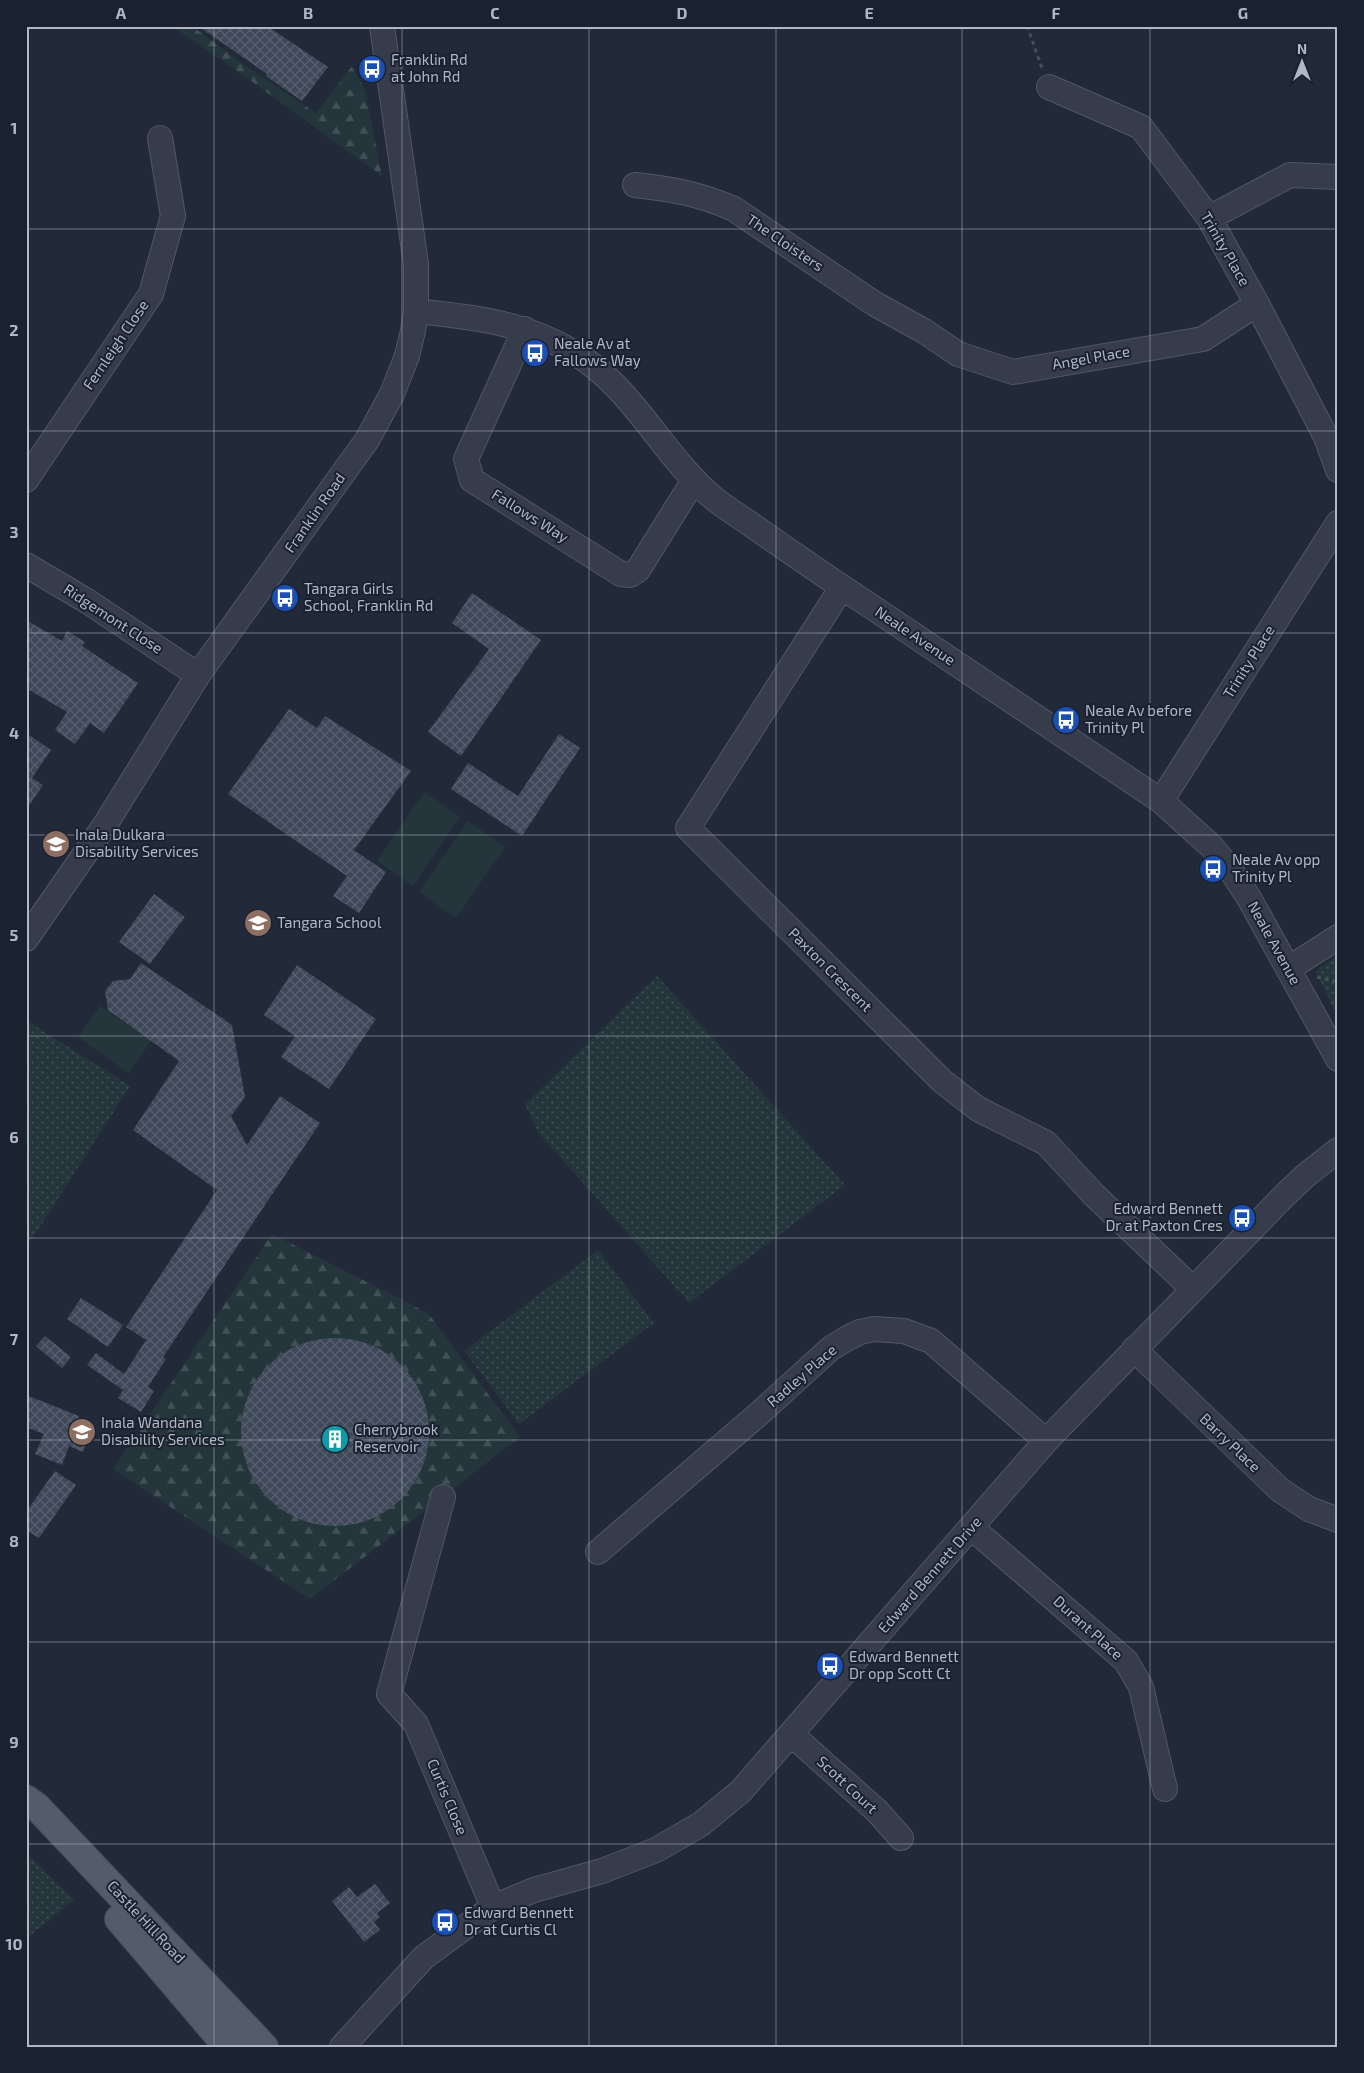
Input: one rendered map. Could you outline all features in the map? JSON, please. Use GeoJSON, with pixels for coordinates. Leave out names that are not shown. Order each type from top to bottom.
{"type":"FeatureCollection","features":[{"type":"Feature","properties":{"kind":"main road","name":"Castle Hill Road"},"geometry":{"type":"LineString","coordinates":[[26,1799],[36,1807],[264,2047]]}},
{"type":"Feature","properties":{"kind":"main road","name":"Castle Hill Road"},"geometry":{"type":"LineString","coordinates":[[26,1821],[84,1879],[228,2047]]}},
{"type":"Feature","properties":{"kind":"street","name":"Franklin Road"},"geometry":{"type":"LineString","coordinates":[[26,939],[105,824],[198,675],[367,440],[392,394],[407,356],[416,311],[416,264],[382,26]]}},
{"type":"Feature","properties":{"kind":"street","name":"Trinity Place"},"geometry":{"type":"LineString","coordinates":[[1049,87],[1142,127],[1209,218],[1257,304],[1326,437],[1338,470]]}},
{"type":"Feature","properties":{"kind":"street","name":"Fernleigh Close"},"geometry":{"type":"LineString","coordinates":[[26,480],[151,294],[172,216],[160,138]]}},
{"type":"Feature","properties":{"kind":"street"},"geometry":{"type":"LineString","coordinates":[[1209,218],[1290,176],[1338,177]]}},
{"type":"Feature","properties":{"kind":"street","name":"The Cloisters"},"geometry":{"type":"LineString","coordinates":[[635,185],[676,190],[709,198],[734,210],[875,304],[924,332]]}},
{"type":"Feature","properties":{"kind":"street","name":"Angel Place"},"geometry":{"type":"LineString","coordinates":[[924,332],[958,354],[1013,372],[1203,339],[1257,304]]}},
{"type":"Feature","properties":{"kind":"street","name":"Neale Avenue"},"geometry":{"type":"LineString","coordinates":[[416,311],[478,317],[525,329],[548,338],[576,353],[623,394],[694,480],[712,496],[842,587],[1160,801],[1211,846],[1230,869],[1249,898],[1338,1059]]}},
{"type":"Feature","properties":{"kind":"street","name":"Fallows Way"},"geometry":{"type":"LineString","coordinates":[[525,329],[466,459],[472,480],[621,574],[630,575],[638,570],[694,480]]}},
{"type":"Feature","properties":{"kind":"street","name":"Trinity Place"},"geometry":{"type":"LineString","coordinates":[[1160,801],[1338,523]]}},
{"type":"Feature","properties":{"kind":"street","name":"Ridgemont Close"},"geometry":{"type":"LineString","coordinates":[[26,565],[103,611],[198,675]]}},
{"type":"Feature","properties":{"kind":"street","name":"Paxton Crescent"},"geometry":{"type":"LineString","coordinates":[[842,587],[688,828],[942,1081],[978,1109],[1046,1143],[1094,1195],[1193,1290]]}},
{"type":"Feature","properties":{"kind":"street"},"geometry":{"type":"LineString","coordinates":[[1288,969],[1338,937]]}},
{"type":"Feature","properties":{"kind":"street","name":"Edward Bennett Drive"},"geometry":{"type":"LineString","coordinates":[[342,2047],[424,1957],[493,1907],[534,1890],[628,1862],[656,1850],[701,1824],[741,1791],[1046,1441],[1305,1176],[1338,1150]]}},
{"type":"Feature","properties":{"kind":"street","name":"Radley Place"},"geometry":{"type":"LineString","coordinates":[[598,1552],[762,1411],[830,1349],[860,1332],[874,1329],[896,1330],[918,1335],[931,1341],[1046,1441]]}},
{"type":"Feature","properties":{"kind":"street","name":"Barry Place"},"geometry":{"type":"LineString","coordinates":[[1134,1349],[1280,1490],[1309,1509],[1338,1520]]}},
{"type":"Feature","properties":{"kind":"street","name":"Curtis Close"},"geometry":{"type":"LineString","coordinates":[[442,1497],[389,1694],[416,1724],[493,1907]]}},
{"type":"Feature","properties":{"kind":"street","name":"Durant Place"},"geometry":{"type":"LineString","coordinates":[[972,1528],[1126,1661],[1141,1687],[1165,1789]]}},
{"type":"Feature","properties":{"kind":"street","name":"Scott Court"},"geometry":{"type":"LineString","coordinates":[[792,1734],[877,1811],[901,1838]]}},
{"type":"Feature","properties":{"kind":"path"},"geometry":{"type":"LineString","coordinates":[[1027,26],[1049,87]]}},
{"type":"Feature","properties":{"kind":"green space"},"geometry":{"type":"Polygon","coordinates":[[[172,26],[192,26],[243,64],[316,113],[352,66],[365,91],[382,176],[243,75],[172,26]]]}},
{"type":"Feature","properties":{"kind":"green space"},"geometry":{"type":"Polygon","coordinates":[[[424,792],[460,817],[413,886],[377,861],[424,792]]]}},
{"type":"Feature","properties":{"kind":"green space"},"geometry":{"type":"Polygon","coordinates":[[[468,821],[505,847],[456,918],[419,892],[468,821]]]}},
{"type":"Feature","properties":{"kind":"green space"},"geometry":{"type":"Polygon","coordinates":[[[1338,956],[1338,1018],[1316,972],[1321,966],[1338,956]]]}},
{"type":"Feature","properties":{"kind":"green space"},"geometry":{"type":"Polygon","coordinates":[[[657,976],[845,1185],[689,1303],[538,1132],[525,1104],[657,976]]]}},
{"type":"Feature","properties":{"kind":"green space"},"geometry":{"type":"Polygon","coordinates":[[[100,1006],[151,1041],[129,1073],[78,1037],[100,1006]]]}},
{"type":"Feature","properties":{"kind":"green space"},"geometry":{"type":"Polygon","coordinates":[[[26,1020],[130,1086],[31,1241],[26,1238],[26,1020]]]}},
{"type":"Feature","properties":{"kind":"green space"},"geometry":{"type":"Polygon","coordinates":[[[272,1234],[428,1313],[520,1437],[310,1599],[113,1469],[272,1234]]]}},
{"type":"Feature","properties":{"kind":"green space"},"geometry":{"type":"Polygon","coordinates":[[[598,1250],[654,1323],[519,1424],[464,1351],[598,1250]]]}},
{"type":"Feature","properties":{"kind":"green space"},"geometry":{"type":"Polygon","coordinates":[[[26,1852],[74,1900],[26,1939],[26,1852]]]}},
{"type":"Feature","properties":{"kind":"building"},"geometry":{"type":"Polygon","coordinates":[[[198,26],[267,26],[328,67],[302,101],[198,26]]]}},
{"type":"Feature","properties":{"kind":"building"},"geometry":{"type":"Polygon","coordinates":[[[472,593],[541,640],[461,756],[428,732],[489,649],[452,623],[472,593]]]}},
{"type":"Feature","properties":{"kind":"building"},"geometry":{"type":"Polygon","coordinates":[[[26,620],[62,641],[67,631],[85,642],[82,646],[138,683],[104,733],[90,723],[75,744],[55,730],[67,712],[26,688],[26,620]]]}},
{"type":"Feature","properties":{"kind":"building"},"geometry":{"type":"Polygon","coordinates":[[[289,709],[317,728],[325,716],[411,771],[354,850],[386,872],[359,913],[333,896],[347,876],[228,794],[289,709]]]}},
{"type":"Feature","properties":{"kind":"building"},"geometry":{"type":"Polygon","coordinates":[[[26,733],[51,750],[32,778],[43,785],[26,810],[26,733]]]}},
{"type":"Feature","properties":{"kind":"building"},"geometry":{"type":"Polygon","coordinates":[[[559,734],[580,748],[522,836],[451,789],[468,763],[518,796],[559,734]]]}},
{"type":"Feature","properties":{"kind":"building"},"geometry":{"type":"Polygon","coordinates":[[[154,894],[185,917],[150,964],[119,942],[154,894]]]}},
{"type":"Feature","properties":{"kind":"building"},"geometry":{"type":"Polygon","coordinates":[[[141,963],[232,1025],[245,1097],[231,1116],[247,1145],[280,1096],[320,1123],[163,1357],[166,1359],[148,1387],[154,1391],[141,1412],[118,1398],[123,1390],[87,1365],[96,1353],[124,1374],[146,1340],[126,1327],[217,1190],[133,1130],[179,1061],[108,1010],[105,991],[113,981],[130,979],[141,963]]]}},
{"type":"Feature","properties":{"kind":"building"},"geometry":{"type":"Polygon","coordinates":[[[297,965],[376,1019],[329,1089],[281,1057],[295,1036],[264,1015],[297,965]]]}},
{"type":"Feature","properties":{"kind":"building"},"geometry":{"type":"Polygon","coordinates":[[[81,1298],[123,1325],[108,1347],[67,1319],[81,1298]]]}},
{"type":"Feature","properties":{"kind":"building"},"geometry":{"type":"Polygon","coordinates":[[[45,1336],[71,1357],[62,1368],[36,1346],[45,1336]]]}},
{"type":"Feature","properties":{"kind":"building","name":"Cherrybrook Reservoir"},"geometry":{"type":"Polygon","coordinates":[[[335,1338],[371,1345],[395,1359],[408,1372],[422,1396],[429,1432],[422,1468],[408,1492],[395,1505],[371,1519],[335,1526],[299,1519],[275,1505],[262,1492],[248,1468],[241,1432],[248,1396],[262,1372],[275,1359],[299,1345],[335,1338]]]}},
{"type":"Feature","properties":{"kind":"building"},"geometry":{"type":"Polygon","coordinates":[[[26,1395],[79,1416],[77,1423],[92,1429],[83,1452],[69,1446],[62,1465],[35,1454],[44,1434],[26,1427],[26,1395]]]}},
{"type":"Feature","properties":{"kind":"building"},"geometry":{"type":"Polygon","coordinates":[[[55,1471],[76,1485],[39,1538],[26,1530],[26,1512],[55,1471]]]}},
{"type":"Feature","properties":{"kind":"building"},"geometry":{"type":"Polygon","coordinates":[[[375,1884],[390,1903],[377,1913],[380,1917],[374,1922],[380,1930],[364,1942],[332,1901],[349,1887],[357,1897],[375,1884]]]}},
{"type":"Feature","properties":{"kind":"place","name":"Franklin Rd at John Rd"},"geometry":{"type":"Point","coordinates":[372,69]}},
{"type":"Feature","properties":{"kind":"place","name":"Neale Av at Fallows Way"},"geometry":{"type":"Point","coordinates":[535,353]}},
{"type":"Feature","properties":{"kind":"place","name":"Tangara Girls School, Franklin Rd"},"geometry":{"type":"Point","coordinates":[285,598]}},
{"type":"Feature","properties":{"kind":"place","name":"Neale Av before Trinity Pl"},"geometry":{"type":"Point","coordinates":[1066,720]}},
{"type":"Feature","properties":{"kind":"place","name":"Inala Dulkara Disability Services"},"geometry":{"type":"Point","coordinates":[56,844]}},
{"type":"Feature","properties":{"kind":"place","name":"Neale Av opp Trinity Pl"},"geometry":{"type":"Point","coordinates":[1213,869]}},
{"type":"Feature","properties":{"kind":"place","name":"Tangara School"},"geometry":{"type":"Point","coordinates":[258,923]}},
{"type":"Feature","properties":{"kind":"place","name":"Edward Bennett Dr at Paxton Cres"},"geometry":{"type":"Point","coordinates":[1242,1218]}},
{"type":"Feature","properties":{"kind":"place","name":"Inala Wandana Disability Services"},"geometry":{"type":"Point","coordinates":[82,1432]}},
{"type":"Feature","properties":{"kind":"place","name":"Cherrybrook Reservoir"},"geometry":{"type":"Point","coordinates":[335,1439]}},
{"type":"Feature","properties":{"kind":"place","name":"Edward Bennett Dr opp Scott Ct"},"geometry":{"type":"Point","coordinates":[830,1666]}},
{"type":"Feature","properties":{"kind":"place","name":"Edward Bennett Dr at Curtis Cl"},"geometry":{"type":"Point","coordinates":[445,1922]}}]}
